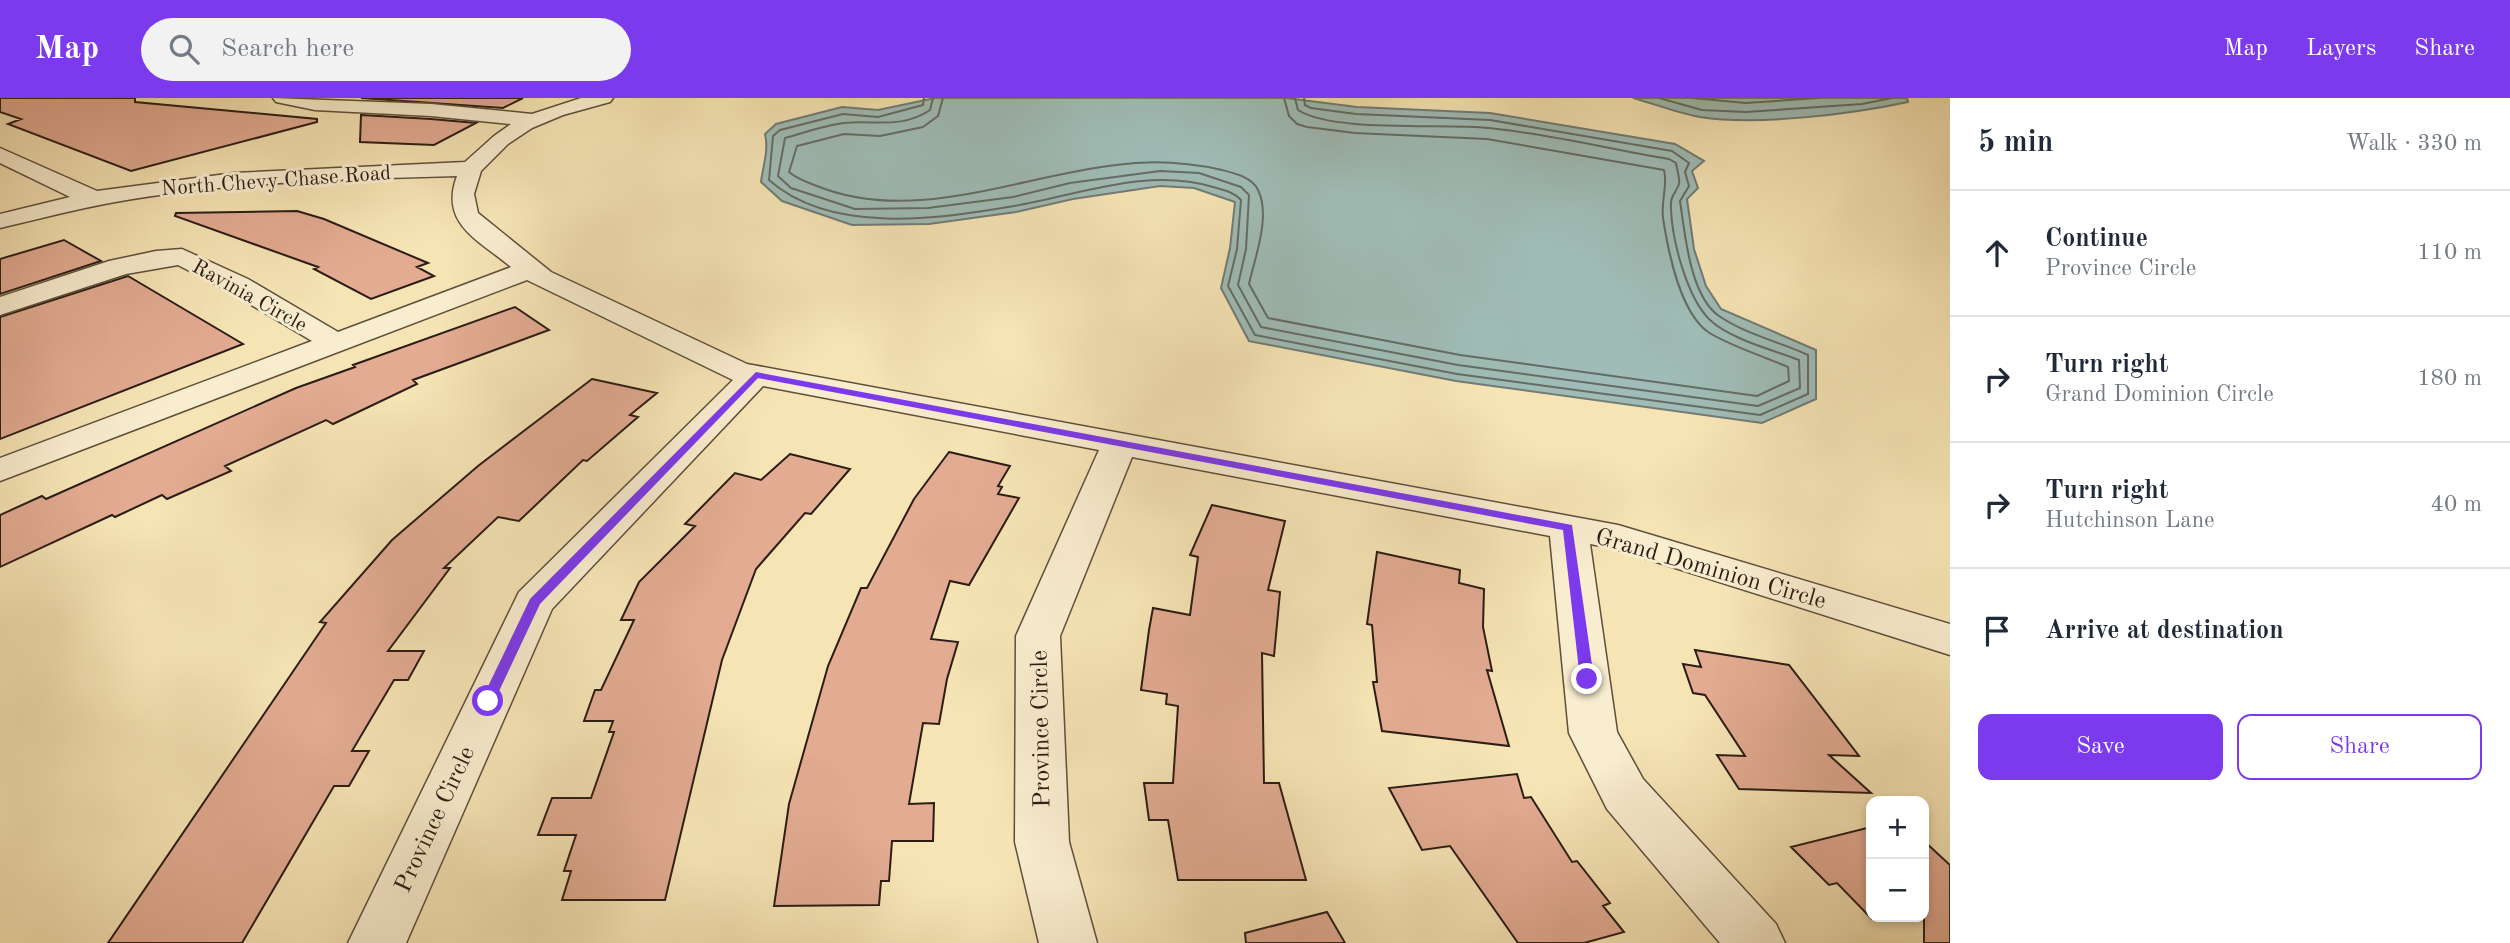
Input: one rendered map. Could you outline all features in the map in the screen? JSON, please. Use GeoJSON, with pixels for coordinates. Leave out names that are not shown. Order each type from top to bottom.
{"type":"FeatureCollection","features":[{"type":"Feature","properties":{"kind":"street"},"geometry":{"type":"LineString","coordinates":[[283,98],[316,104],[431,110],[535,120]]}},
{"type":"Feature","properties":{"kind":"street"},"geometry":{"type":"LineString","coordinates":[[471,169],[501,140],[535,120],[603,98]]}},
{"type":"Feature","properties":{"kind":"street"},"geometry":{"type":"LineString","coordinates":[[1,156],[94,199]]}},
{"type":"Feature","properties":{"kind":"street","name":"North Chevy Chase Road"},"geometry":{"type":"LineString","coordinates":[[0,221],[94,199],[222,180],[471,169]]}},
{"type":"Feature","properties":{"kind":"street","name":"Grand Dominion Circle"},"geometry":{"type":"LineString","coordinates":[[471,169],[462,194],[466,215],[541,278],[738,372],[1618,537],[1950,640]]}},
{"type":"Feature","properties":{"kind":"street","name":"Ravinia Circle"},"geometry":{"type":"LineString","coordinates":[[0,306],[119,267],[156,259],[182,257],[238,285],[336,343]]}},
{"type":"Feature","properties":{"kind":"street","name":"Ravinia Circle"},"geometry":{"type":"LineString","coordinates":[[0,470],[531,269]]}},
{"type":"Feature","properties":{"kind":"street","name":"Province Circle"},"geometry":{"type":"LineString","coordinates":[[377,943],[534,602],[756,375]]}},
{"type":"Feature","properties":{"kind":"street","name":"Province Circle"},"geometry":{"type":"LineString","coordinates":[[1068,943],[1042,842],[1038,636],[1120,443]]}},
{"type":"Feature","properties":{"kind":"street"},"geometry":{"type":"LineString","coordinates":[[1568,527],[1593,733],[1625,794],[1756,943]]}},
{"type":"Feature","properties":{"kind":"water"},"geometry":{"type":"Polygon","coordinates":[[[935,98],[1286,98],[1357,107],[1490,113],[1675,144],[1704,161],[1692,171],[1698,188],[1687,199],[1694,249],[1706,286],[1721,309],[1816,350],[1816,399],[1762,423],[1456,381],[1249,341],[1221,288],[1230,248],[1235,202],[1194,188],[1160,186],[1073,199],[1016,212],[929,224],[852,225],[782,201],[761,182],[766,152],[765,134],[776,124],[842,107],[878,110],[935,98]]]}},
{"type":"Feature","properties":{"kind":"water"},"geometry":{"type":"Polygon","coordinates":[[[1633,98],[1907,98],[1908,102],[1860,111],[1749,120],[1700,117],[1633,98]]]}},
{"type":"Feature","properties":{"kind":"building"},"geometry":{"type":"Polygon","coordinates":[[[0,98],[135,98],[135,102],[317,119],[317,122],[131,171],[8,124],[21,119],[0,112],[0,98]]]}},
{"type":"Feature","properties":{"kind":"building"},"geometry":{"type":"Polygon","coordinates":[[[361,98],[523,98],[503,108],[361,98]]]}},
{"type":"Feature","properties":{"kind":"building"},"geometry":{"type":"Polygon","coordinates":[[[361,115],[476,123],[434,145],[360,142],[361,115]]]}},
{"type":"Feature","properties":{"kind":"building"},"geometry":{"type":"Polygon","coordinates":[[[297,211],[324,219],[428,263],[417,267],[434,276],[371,299],[314,269],[318,267],[175,216],[176,213],[297,211]]]}},
{"type":"Feature","properties":{"kind":"building"},"geometry":{"type":"Polygon","coordinates":[[[64,240],[101,261],[0,294],[0,259],[64,240]]]}},
{"type":"Feature","properties":{"kind":"building"},"geometry":{"type":"Polygon","coordinates":[[[128,276],[243,344],[0,439],[0,317],[128,276]]]}},
{"type":"Feature","properties":{"kind":"building"},"geometry":{"type":"Polygon","coordinates":[[[515,307],[549,330],[413,380],[417,384],[333,424],[326,420],[225,466],[231,471],[167,499],[162,495],[115,517],[112,515],[0,567],[0,515],[42,496],[46,499],[296,388],[515,307]]]}},
{"type":"Feature","properties":{"kind":"building"},"geometry":{"type":"Polygon","coordinates":[[[592,379],[657,393],[630,415],[638,417],[587,461],[583,460],[519,521],[498,517],[444,568],[450,568],[388,651],[424,651],[408,680],[394,680],[352,751],[369,751],[349,786],[334,786],[242,943],[108,943],[326,623],[320,622],[392,540],[478,466],[592,379]]]}},
{"type":"Feature","properties":{"kind":"building"},"geometry":{"type":"Polygon","coordinates":[[[949,452],[1010,466],[998,486],[1002,487],[998,494],[1019,498],[969,585],[950,581],[931,639],[958,642],[947,679],[939,724],[923,723],[909,804],[934,803],[933,841],[892,841],[889,881],[881,881],[879,905],[774,906],[789,804],[828,666],[861,588],[867,588],[914,499],[949,452]]]}},
{"type":"Feature","properties":{"kind":"building"},"geometry":{"type":"Polygon","coordinates":[[[790,454],[850,469],[811,514],[805,513],[756,569],[722,660],[665,900],[562,900],[571,871],[564,871],[576,835],[538,835],[552,798],[591,798],[614,732],[609,732],[613,721],[584,721],[595,690],[601,690],[634,620],[621,620],[639,582],[695,526],[685,524],[735,473],[761,480],[790,454]]]}},
{"type":"Feature","properties":{"kind":"building"},"geometry":{"type":"Polygon","coordinates":[[[1212,505],[1285,521],[1268,590],[1280,592],[1274,656],[1262,653],[1264,783],[1279,783],[1306,880],[1178,880],[1168,820],[1149,820],[1144,783],[1173,783],[1178,706],[1166,704],[1167,694],[1141,690],[1153,608],[1190,615],[1198,557],[1190,555],[1212,505]]]}},
{"type":"Feature","properties":{"kind":"building"},"geometry":{"type":"Polygon","coordinates":[[[1377,552],[1460,570],[1459,583],[1484,589],[1483,627],[1492,671],[1487,670],[1509,746],[1382,731],[1373,682],[1377,682],[1372,625],[1367,624],[1377,552]]]}},
{"type":"Feature","properties":{"kind":"building"},"geometry":{"type":"Polygon","coordinates":[[[1695,650],[1789,665],[1859,756],[1829,755],[1871,793],[1739,789],[1717,755],[1745,756],[1705,695],[1693,693],[1683,664],[1701,667],[1695,650]]]}},
{"type":"Feature","properties":{"kind":"building"},"geometry":{"type":"Polygon","coordinates":[[[1517,774],[1524,798],[1531,797],[1572,862],[1577,861],[1610,903],[1603,906],[1624,932],[1584,943],[1518,943],[1450,846],[1422,850],[1389,788],[1517,774]]]}},
{"type":"Feature","properties":{"kind":"building"},"geometry":{"type":"Polygon","coordinates":[[[1866,828],[1866,913],[1837,883],[1829,885],[1791,847],[1866,828]]]}},
{"type":"Feature","properties":{"kind":"building"},"geometry":{"type":"Polygon","coordinates":[[[1929,846],[1950,865],[1950,943],[1924,943],[1924,922],[1929,922],[1929,846]]]}},
{"type":"Feature","properties":{"kind":"building"},"geometry":{"type":"Polygon","coordinates":[[[1327,912],[1345,943],[1246,943],[1245,933],[1327,912]]]}},
{"type":"Feature","properties":{"kind":"route"},"geometry":{"type":"LineString","coordinates":[[488,701],[534,602],[756,375],[1568,527],[1587,679]]}}]}
